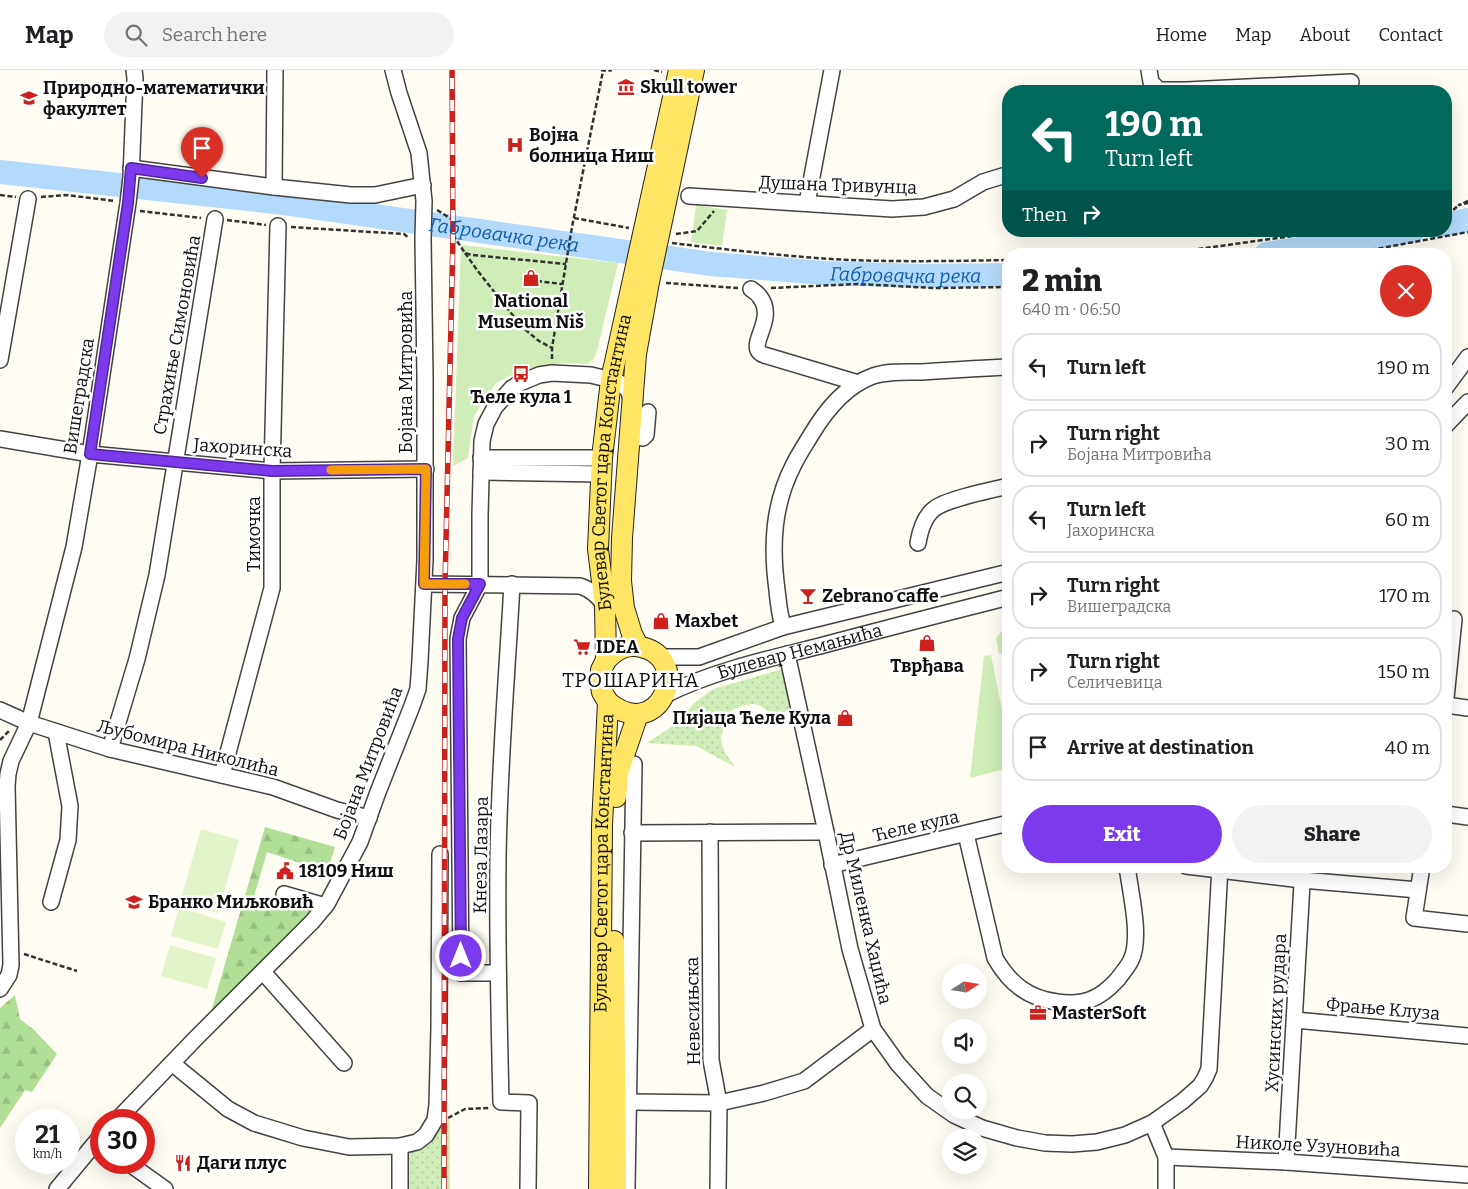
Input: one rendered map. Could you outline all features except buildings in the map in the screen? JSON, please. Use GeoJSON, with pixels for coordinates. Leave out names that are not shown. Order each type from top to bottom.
{"type":"FeatureCollection","features":[{"type":"Feature","properties":{"kind":"main road"},"geometry":{"type":"LineString","coordinates":[[654,237],[694,70]]}},
{"type":"Feature","properties":{"kind":"main road"},"geometry":{"type":"LineString","coordinates":[[648,278],[672,71]]}},
{"type":"Feature","properties":{"kind":"main road","name":"Булевар Светог цара Константина"},"geometry":{"type":"LineString","coordinates":[[599,1189],[602,825],[608,702],[602,692],[600,681],[606,660],[605,606],[598,549],[602,466],[610,380],[648,278]]}},
{"type":"Feature","properties":{"kind":"main road","name":"Булевар Светог цара Константина"},"geometry":{"type":"LineString","coordinates":[[638,646],[624,608],[621,581],[622,538],[636,354],[648,278]]}},
{"type":"Feature","properties":{"kind":"main road"},"geometry":{"type":"LineString","coordinates":[[606,660],[620,648],[638,646],[653,651],[660,657],[668,675],[668,686],[664,695],[658,704],[649,711],[638,714],[627,713],[617,709],[608,702]]}},
{"type":"Feature","properties":{"kind":"main road","name":"Булевар Светог цара Константина"},"geometry":{"type":"LineString","coordinates":[[616,1189],[614,828],[618,773],[638,714]]}},
{"type":"Feature","properties":{"kind":"street","name":"Вишеградска"},"geometry":{"type":"LineString","coordinates":[[0,989],[9,975],[11,965],[11,951],[5,921],[8,774],[11,761],[29,723],[74,547],[90,454],[127,206],[131,172],[134,70]]}},
{"type":"Feature","properties":{"kind":"street"},"geometry":{"type":"LineString","coordinates":[[274,187],[275,70]]}},
{"type":"Feature","properties":{"kind":"street","name":"Бојана Митровића"},"geometry":{"type":"LineString","coordinates":[[129,1109],[197,1037],[312,922],[325,906],[360,842],[418,689],[424,584],[426,469],[424,209],[419,153],[393,70]]}},
{"type":"Feature","properties":{"kind":"street"},"geometry":{"type":"LineString","coordinates":[[807,203],[832,70]]}},
{"type":"Feature","properties":{"kind":"street"},"geometry":{"type":"LineString","coordinates":[[1149,70],[1151,82],[1154,85]]}},
{"type":"Feature","properties":{"kind":"street"},"geometry":{"type":"LineString","coordinates":[[1277,85],[1350,81]]}},
{"type":"Feature","properties":{"kind":"street"},"geometry":{"type":"LineString","coordinates":[[131,172],[363,195],[423,185]]}},
{"type":"Feature","properties":{"kind":"street","name":"Душана Тривунца"},"geometry":{"type":"LineString","coordinates":[[689,196],[892,209],[924,207],[954,200],[983,182],[1002,176]]}},
{"type":"Feature","properties":{"kind":"street"},"geometry":{"type":"LineString","coordinates":[[0,360],[28,199]]}},
{"type":"Feature","properties":{"kind":"street","name":"Страхиње Симоновића"},"geometry":{"type":"LineString","coordinates":[[110,749],[136,659],[157,575],[216,219]]}},
{"type":"Feature","properties":{"kind":"street","name":"Тимочка"},"geometry":{"type":"LineString","coordinates":[[222,774],[272,588],[272,471],[278,226]]}},
{"type":"Feature","properties":{"kind":"street"},"geometry":{"type":"LineString","coordinates":[[751,289],[760,297],[764,308],[765,318],[757,349],[758,352],[858,383]]}},
{"type":"Feature","properties":{"kind":"street"},"geometry":{"type":"LineString","coordinates":[[1452,379],[1468,357]]}},
{"type":"Feature","properties":{"kind":"street"},"geometry":{"type":"LineString","coordinates":[[783,627],[773,550],[773,536],[781,495],[794,465],[817,425],[836,401],[858,383],[880,374],[1002,367]]}},
{"type":"Feature","properties":{"kind":"street"},"geometry":{"type":"LineString","coordinates":[[498,973],[461,973],[458,639],[462,618],[480,584],[482,441],[486,424],[495,406],[512,388],[539,375],[552,373],[591,375],[610,380],[620,383],[628,390],[632,401]]}},
{"type":"Feature","properties":{"kind":"street"},"geometry":{"type":"LineString","coordinates":[[1452,419],[1468,402]]}},
{"type":"Feature","properties":{"kind":"street"},"geometry":{"type":"LineString","coordinates":[[629,437],[643,438],[646,435],[648,412]]}},
{"type":"Feature","properties":{"kind":"street","name":"Јахоринска"},"geometry":{"type":"LineString","coordinates":[[0,439],[90,454],[272,471],[426,469]]}},
{"type":"Feature","properties":{"kind":"street"},"geometry":{"type":"LineString","coordinates":[[481,465],[602,466]]}},
{"type":"Feature","properties":{"kind":"street"},"geometry":{"type":"LineString","coordinates":[[918,543],[920,531],[926,518],[934,509],[948,502],[1002,488]]}},
{"type":"Feature","properties":{"kind":"street","name":"Булевар Немањића"},"geometry":{"type":"LineString","coordinates":[[660,657],[699,657],[783,627],[1002,574]]}},
{"type":"Feature","properties":{"kind":"street"},"geometry":{"type":"LineString","coordinates":[[424,584],[580,586],[589,589],[598,596],[605,606]]}},
{"type":"Feature","properties":{"kind":"street","name":"Кнеза Лазара"},"geometry":{"type":"LineString","coordinates":[[501,1102],[498,859],[503,729],[512,584]]}},
{"type":"Feature","properties":{"kind":"street","name":"Булевар Немањића"},"geometry":{"type":"LineString","coordinates":[[664,695],[709,676],[1002,599]]}},
{"type":"Feature","properties":{"kind":"street"},"geometry":{"type":"LineString","coordinates":[[1452,651],[1456,619]]}},
{"type":"Feature","properties":{"kind":"street","name":"Др Миленка Хаџића"},"geometry":{"type":"LineString","coordinates":[[787,654],[850,949],[873,1029],[898,1064],[927,1096],[954,1115],[982,1128],[1016,1138],[1046,1143],[1072,1144],[1097,1142],[1125,1135],[1152,1123],[1189,1096],[1202,1082],[1209,1069],[1220,873]]}},
{"type":"Feature","properties":{"kind":"street"},"geometry":{"type":"LineString","coordinates":[[1452,706],[1468,708]]}},
{"type":"Feature","properties":{"kind":"street","name":"Љубомира Николића"},"geometry":{"type":"LineString","coordinates":[[0,710],[29,723],[110,749],[273,787],[337,810],[369,818]]}},
{"type":"Feature","properties":{"kind":"street"},"geometry":{"type":"LineString","coordinates":[[51,902],[68,840],[70,806],[56,732]]}},
{"type":"Feature","properties":{"kind":"street","name":"Булевар Светог цара Константина"},"geometry":{"type":"LineString","coordinates":[[627,1189],[634,764]]}},
{"type":"Feature","properties":{"kind":"street"},"geometry":{"type":"LineString","coordinates":[[1452,815],[1468,817]]}},
{"type":"Feature","properties":{"kind":"street","name":"Ћеле кула"},"geometry":{"type":"LineString","coordinates":[[832,865],[1002,825]]}},
{"type":"Feature","properties":{"kind":"street","name":"Невесињска"},"geometry":{"type":"LineString","coordinates":[[710,832],[711,1060],[719,1103],[718,1189]]}},
{"type":"Feature","properties":{"kind":"street"},"geometry":{"type":"LineString","coordinates":[[632,833],[826,832]]}},
{"type":"Feature","properties":{"kind":"street"},"geometry":{"type":"LineString","coordinates":[[966,834],[995,958],[1002,971],[1011,981],[1032,996],[1046,1000],[1073,1004],[1090,1001],[1113,984],[1132,959],[1136,941],[1128,873]]}},
{"type":"Feature","properties":{"kind":"street"},"geometry":{"type":"LineString","coordinates":[[173,1064],[228,1109],[254,1123],[303,1138],[349,1147],[400,1146],[417,1142],[426,1135],[436,1120],[440,1028],[440,854]]}},
{"type":"Feature","properties":{"kind":"street"},"geometry":{"type":"LineString","coordinates":[[1302,873],[1418,890]]}},
{"type":"Feature","properties":{"kind":"street","name":"Хусинских рудара"},"geometry":{"type":"LineString","coordinates":[[1286,1162],[1302,873]]}},
{"type":"Feature","properties":{"kind":"street"},"geometry":{"type":"LineString","coordinates":[[1421,873],[1414,918],[1468,924]]}},
{"type":"Feature","properties":{"kind":"street"},"geometry":{"type":"LineString","coordinates":[[284,894],[325,906]]}},
{"type":"Feature","properties":{"kind":"street"},"geometry":{"type":"LineString","coordinates":[[263,972],[344,1063]]}},
{"type":"Feature","properties":{"kind":"street","name":"Фрање Клуза"},"geometry":{"type":"LineString","coordinates":[[1295,1020],[1468,1036]]}},
{"type":"Feature","properties":{"kind":"street"},"geometry":{"type":"LineString","coordinates":[[629,1102],[719,1103],[764,1093],[804,1081],[873,1029]]}},
{"type":"Feature","properties":{"kind":"street"},"geometry":{"type":"LineString","coordinates":[[501,1102],[529,1103],[528,1189]]}},
{"type":"Feature","properties":{"kind":"street"},"geometry":{"type":"LineString","coordinates":[[1152,1123],[1166,1157],[1166,1189]]}},
{"type":"Feature","properties":{"kind":"street"},"geometry":{"type":"LineString","coordinates":[[400,1146],[400,1189]]}},
{"type":"Feature","properties":{"kind":"street"},"geometry":{"type":"LineString","coordinates":[[57,1189],[90,1152]]}},
{"type":"Feature","properties":{"kind":"street","name":"Николе Узуновића"},"geometry":{"type":"LineString","coordinates":[[1166,1157],[1286,1162],[1468,1175]]}},
{"type":"Feature","properties":{"kind":"street"},"geometry":{"type":"LineString","coordinates":[[144,1174],[165,1189]]}},
{"type":"Feature","properties":{"kind":"path"},"geometry":{"type":"LineString","coordinates":[[552,373],[552,348],[562,284],[602,70],[612,70]]}},
{"type":"Feature","properties":{"kind":"path"},"geometry":{"type":"LineString","coordinates":[[654,70],[672,71]]}},
{"type":"Feature","properties":{"kind":"path"},"geometry":{"type":"LineString","coordinates":[[0,195],[28,199],[66,195],[116,201],[127,206]]}},
{"type":"Feature","properties":{"kind":"path"},"geometry":{"type":"LineString","coordinates":[[654,237],[696,231],[728,198]]}},
{"type":"Feature","properties":{"kind":"path"},"geometry":{"type":"LineString","coordinates":[[1452,210],[1468,202]]}},
{"type":"Feature","properties":{"kind":"path"},"geometry":{"type":"LineString","coordinates":[[574,218],[654,237],[740,251],[849,260],[941,262],[1002,260]]}},
{"type":"Feature","properties":{"kind":"path"},"geometry":{"type":"LineString","coordinates":[[1452,235],[1468,232]]}},
{"type":"Feature","properties":{"kind":"path"},"geometry":{"type":"LineString","coordinates":[[453,235],[477,270],[522,327],[538,341],[552,348]]}},
{"type":"Feature","properties":{"kind":"path"},"geometry":{"type":"LineString","coordinates":[[1206,248],[1285,237]]}},
{"type":"Feature","properties":{"kind":"path"},"geometry":{"type":"LineString","coordinates":[[1381,248],[1441,237]]}},
{"type":"Feature","properties":{"kind":"path"},"geometry":{"type":"LineString","coordinates":[[465,252],[472,255],[566,264]]}},
{"type":"Feature","properties":{"kind":"path"},"geometry":{"type":"LineString","coordinates":[[648,278],[751,289],[858,284],[934,288],[1002,287]]}},
{"type":"Feature","properties":{"kind":"path"},"geometry":{"type":"LineString","coordinates":[[537,281],[562,284]]}},
{"type":"Feature","properties":{"kind":"path"},"geometry":{"type":"LineString","coordinates":[[11,951],[77,971]]}},
{"type":"Feature","properties":{"kind":"path"},"geometry":{"type":"LineString","coordinates":[[436,1120],[450,1118],[465,1109],[494,1108],[501,1102]]}},
{"type":"Feature","properties":{"kind":"green space"},"geometry":{"type":"Polygon","coordinates":[[[696,205],[727,210],[722,246],[691,242],[696,205]]]}},
{"type":"Feature","properties":{"kind":"green space"},"geometry":{"type":"Polygon","coordinates":[[[461,245],[618,263],[594,359],[587,364],[562,363],[520,371],[496,383],[474,416],[468,458],[453,466],[461,245]]]}},
{"type":"Feature","properties":{"kind":"green space"},"geometry":{"type":"Polygon","coordinates":[[[1002,631],[1002,653],[999,654],[996,638],[1002,631]]]}},
{"type":"Feature","properties":{"kind":"green space"},"geometry":{"type":"Polygon","coordinates":[[[991,655],[1002,710],[1002,770],[970,778],[984,656],[991,655]]]}},
{"type":"Feature","properties":{"kind":"green space"},"geometry":{"type":"Polygon","coordinates":[[[786,668],[796,709],[771,715],[754,704],[733,709],[721,738],[724,750],[735,767],[696,746],[647,743],[683,718],[693,704],[713,689],[786,668]]]}},
{"type":"Feature","properties":{"kind":"green space"},"geometry":{"type":"Polygon","coordinates":[[[265,827],[335,847],[327,872],[267,852],[253,900],[276,908],[282,898],[314,908],[307,919],[209,1019],[265,827]]]}},
{"type":"Feature","properties":{"kind":"green space"},"geometry":{"type":"Polygon","coordinates":[[[201,829],[239,840],[218,913],[180,902],[201,829]]]}},
{"type":"Feature","properties":{"kind":"green space"},"geometry":{"type":"Polygon","coordinates":[[[179,907],[226,922],[218,949],[171,936],[179,907]]]}},
{"type":"Feature","properties":{"kind":"green space"},"geometry":{"type":"Polygon","coordinates":[[[170,945],[216,958],[207,989],[161,976],[170,945]]]}},
{"type":"Feature","properties":{"kind":"green space"},"geometry":{"type":"Polygon","coordinates":[[[15,995],[20,1019],[33,1029],[57,1054],[32,1092],[25,1090],[0,1128],[0,1008],[15,995]]]}},
{"type":"Feature","properties":{"kind":"green space"},"geometry":{"type":"Polygon","coordinates":[[[450,1119],[450,1189],[401,1189],[401,1147],[436,1121],[450,1119]]]}},
{"type":"Feature","properties":{"kind":"waterway","name":"Габровачка река"},"geometry":{"type":"LineString","coordinates":[[0,172],[284,203],[711,264],[824,273],[922,276],[1002,275]]}},
{"type":"Feature","properties":{"kind":"waterway","name":"Габровачка река"},"geometry":{"type":"LineString","coordinates":[[1452,224],[1468,220]]}},
{"type":"Feature","properties":{"kind":"waterway","name":"Габровачка река"},"geometry":{"type":"LineString","coordinates":[[1304,248],[1375,237]]}},
{"type":"Feature","properties":{"kind":"railway"},"geometry":{"type":"LineString","coordinates":[[444,1189],[445,585],[453,235],[452,70]]}},
{"type":"Feature","properties":{"kind":"slow traffic"},"geometry":{"type":"LineString","coordinates":[[331,470],[426,469],[424,584],[465,584]]}},
{"type":"Feature","properties":{"kind":"place","name":"Skull tower"},"geometry":{"type":"Point","coordinates":[626,87]}},
{"type":"Feature","properties":{"kind":"place","name":"Природно-математички факултет"},"geometry":{"type":"Point","coordinates":[29,98]}},
{"type":"Feature","properties":{"kind":"place","name":"Војна болница Ниш"},"geometry":{"type":"Point","coordinates":[515,145]}},
{"type":"Feature","properties":{"kind":"place","name":"National Museum Niš"},"geometry":{"type":"Point","coordinates":[531,278]}},
{"type":"Feature","properties":{"kind":"place","name":"Ћеле кула 1"},"geometry":{"type":"Point","coordinates":[521,374]}},
{"type":"Feature","properties":{"kind":"place","name":"Zebrano caffe"},"geometry":{"type":"Point","coordinates":[808,596]}},
{"type":"Feature","properties":{"kind":"place","name":"Maxbet"},"geometry":{"type":"Point","coordinates":[661,621]}},
{"type":"Feature","properties":{"kind":"place","name":"Тврђава"},"geometry":{"type":"Point","coordinates":[927,643]}},
{"type":"Feature","properties":{"kind":"place","name":"IDEA"},"geometry":{"type":"Point","coordinates":[582,647]}},
{"type":"Feature","properties":{"kind":"place","name":"Пијаца Ћеле Кула"},"geometry":{"type":"Point","coordinates":[845,718]}},
{"type":"Feature","properties":{"kind":"place","name":"18109 Ниш"},"geometry":{"type":"Point","coordinates":[285,871]}},
{"type":"Feature","properties":{"kind":"place","name":"Бранко Миљковић"},"geometry":{"type":"Point","coordinates":[134,902]}},
{"type":"Feature","properties":{"kind":"place","name":"MasterSoft"},"geometry":{"type":"Point","coordinates":[1038,1013]}},
{"type":"Feature","properties":{"kind":"place","name":"Даги плус"},"geometry":{"type":"Point","coordinates":[183,1163]}},
{"type":"Feature","properties":{"kind":"district","name":"ТРОШАРИНА"},"geometry":{"type":"Point","coordinates":[631,680]}},
{"type":"Feature","properties":{"kind":"route"},"geometry":{"type":"LineString","coordinates":[[202,178],[131,168],[128,203],[90,454],[272,471],[426,469],[424,584],[480,584],[462,618],[458,639],[457,700],[461,956]]}}]}
